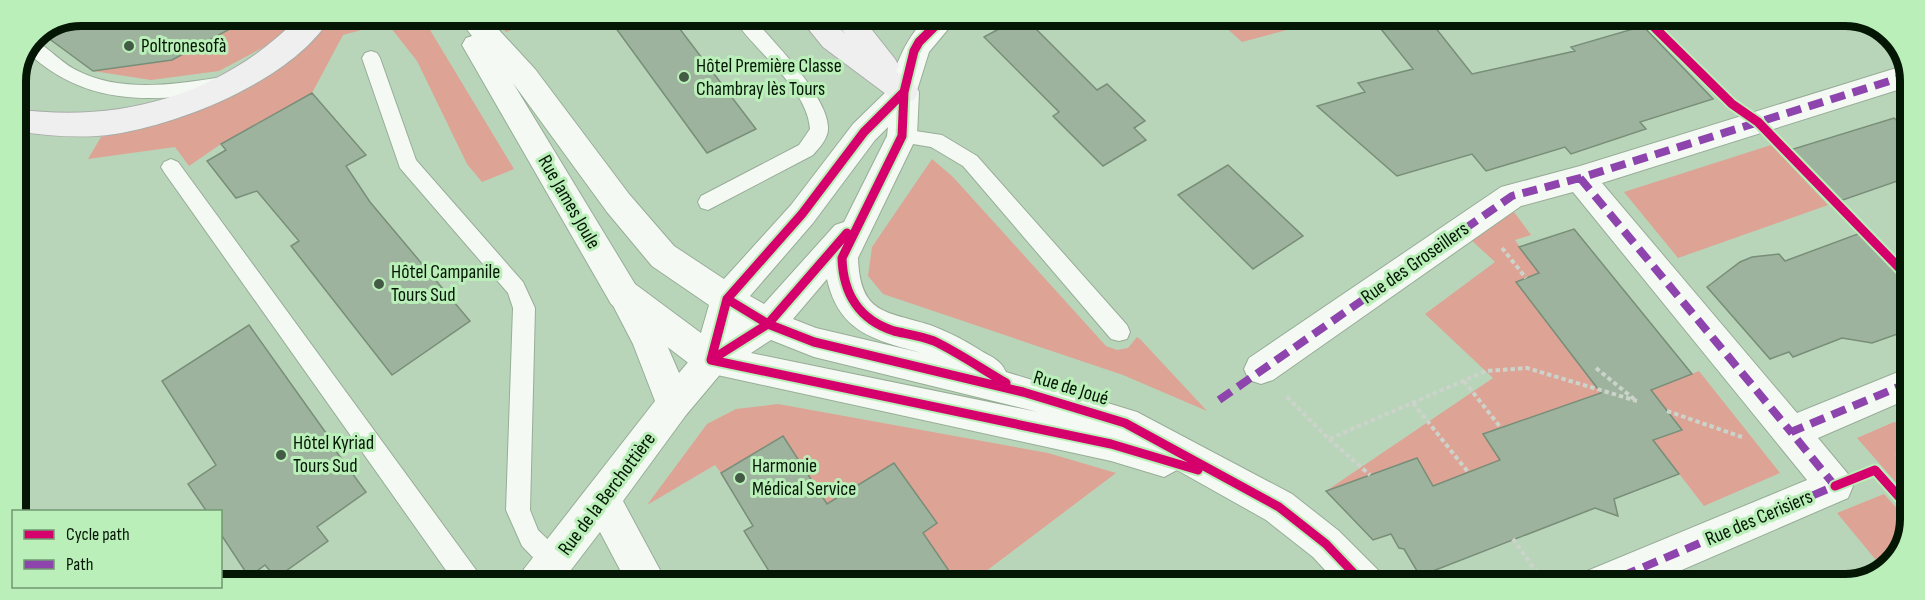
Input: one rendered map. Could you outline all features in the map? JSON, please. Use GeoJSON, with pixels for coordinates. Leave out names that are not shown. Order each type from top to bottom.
{"type":"FeatureCollection","features":[{"type":"Feature","properties":{"kind":"main road"},"geometry":{"type":"LineString","coordinates":[[26,122],[68,127],[115,123],[157,113],[195,100],[235,81],[272,58],[306,26]]}},
{"type":"Feature","properties":{"kind":"main road"},"geometry":{"type":"LineString","coordinates":[[821,26],[833,40],[904,92]]}},
{"type":"Feature","properties":{"kind":"main road"},"geometry":{"type":"LineString","coordinates":[[854,26],[904,92]]}},
{"type":"Feature","properties":{"kind":"street","name":"Rue James Joule"},"geometry":{"type":"LineString","coordinates":[[465,26],[623,294],[711,360]]}},
{"type":"Feature","properties":{"kind":"street","name":"Rue James Joule"},"geometry":{"type":"LineString","coordinates":[[480,26],[525,77],[618,203],[663,256],[727,299]]}},
{"type":"Feature","properties":{"kind":"street"},"geometry":{"type":"LineString","coordinates":[[935,26],[919,42],[909,66],[904,92],[902,136],[842,258],[841,278],[847,296],[862,314],[884,327],[932,340],[1023,392]]}},
{"type":"Feature","properties":{"kind":"street","name":"Rue des Groseillers"},"geometry":{"type":"LineString","coordinates":[[1261,369],[1512,196],[1580,178],[1899,78]]}},
{"type":"Feature","properties":{"kind":"street"},"geometry":{"type":"LineString","coordinates":[[711,360],[727,299],[802,214],[864,132],[904,92]]}},
{"type":"Feature","properties":{"kind":"street"},"geometry":{"type":"LineString","coordinates":[[1580,178],[1791,432],[1900,386]]}},
{"type":"Feature","properties":{"kind":"street"},"geometry":{"type":"LineString","coordinates":[[711,360],[768,324],[862,214]]}},
{"type":"Feature","properties":{"kind":"street"},"geometry":{"type":"LineString","coordinates":[[623,294],[648,339],[674,404]]}},
{"type":"Feature","properties":{"kind":"street","name":"Rue de Joué"},"geometry":{"type":"LineString","coordinates":[[727,299],[768,324],[814,342],[1023,392],[1125,423],[1279,507],[1326,544],[1354,574]]}},
{"type":"Feature","properties":{"kind":"street","name":"Rue de Joué"},"geometry":{"type":"LineString","coordinates":[[711,360],[1111,444],[1227,479]]}},
{"type":"Feature","properties":{"kind":"street","name":"Rue de la Berchottière"},"geometry":{"type":"LineString","coordinates":[[546,573],[674,404],[711,360]]}},
{"type":"Feature","properties":{"kind":"street","name":"Rue des Cerisiers"},"geometry":{"type":"LineString","coordinates":[[1627,574],[1835,486],[1791,432]]}},
{"type":"Feature","properties":{"kind":"street"},"geometry":{"type":"LineString","coordinates":[[602,500],[643,574]]}},
{"type":"Feature","properties":{"kind":"lane"},"geometry":{"type":"LineString","coordinates":[[708,202],[806,150],[814,142],[820,128],[814,106],[749,26]]}},
{"type":"Feature","properties":{"kind":"lane"},"geometry":{"type":"LineString","coordinates":[[35,50],[56,67],[91,85],[139,92],[182,91],[235,81]]}},
{"type":"Feature","properties":{"kind":"lane"},"geometry":{"type":"LineString","coordinates":[[371,58],[407,163],[516,288],[522,299],[524,308],[518,510],[546,573]]}},
{"type":"Feature","properties":{"kind":"lane"},"geometry":{"type":"LineString","coordinates":[[902,136],[935,140],[970,162],[1119,332]]}},
{"type":"Feature","properties":{"kind":"lane"},"geometry":{"type":"LineString","coordinates":[[171,167],[464,574]]}},
{"type":"Feature","properties":{"kind":"path"},"geometry":{"type":"LineString","coordinates":[[1329,439],[1486,371],[1527,369],[1637,401],[1596,368]]}},
{"type":"Feature","properties":{"kind":"path"},"geometry":{"type":"LineString","coordinates":[[1261,369],[1329,439],[1370,475]]}},
{"type":"Feature","properties":{"kind":"path"},"geometry":{"type":"LineString","coordinates":[[1464,381],[1502,428]]}},
{"type":"Feature","properties":{"kind":"path"},"geometry":{"type":"LineString","coordinates":[[1413,403],[1468,472]]}},
{"type":"Feature","properties":{"kind":"path"},"geometry":{"type":"LineString","coordinates":[[1513,539],[1538,574]]}},
{"type":"Feature","properties":{"kind":"shaded area"},"geometry":{"type":"Polygon","coordinates":[[[233,26],[290,26],[277,40],[219,71],[151,80],[93,71],[172,60],[233,26]]]}},
{"type":"Feature","properties":{"kind":"shaded area"},"geometry":{"type":"Polygon","coordinates":[[[326,26],[376,26],[343,35],[312,93],[221,144],[189,166],[175,147],[88,159],[101,137],[183,113],[252,79],[326,26]]]}},
{"type":"Feature","properties":{"kind":"shaded area"},"geometry":{"type":"Polygon","coordinates":[[[389,26],[428,26],[514,169],[482,182],[467,164],[417,61],[389,26]]]}},
{"type":"Feature","properties":{"kind":"shaded area"},"geometry":{"type":"Polygon","coordinates":[[[502,26],[522,26],[506,32],[502,26]]]}},
{"type":"Feature","properties":{"kind":"shaded area"},"geometry":{"type":"Polygon","coordinates":[[[1224,26],[1302,26],[1242,42],[1224,26]]]}},
{"type":"Feature","properties":{"kind":"shaded area"},"geometry":{"type":"Polygon","coordinates":[[[1771,145],[1828,205],[1678,258],[1624,192],[1771,145]]]}},
{"type":"Feature","properties":{"kind":"shaded area"},"geometry":{"type":"Polygon","coordinates":[[[932,159],[953,177],[1106,346],[1117,350],[1128,348],[1137,337],[1207,411],[1123,375],[883,294],[868,276],[872,247],[932,159]]]}},
{"type":"Feature","properties":{"kind":"shaded area"},"geometry":{"type":"Polygon","coordinates":[[[1514,212],[1531,235],[1515,240],[1529,260],[1549,271],[1516,282],[1585,372],[1618,361],[1641,407],[1484,434],[1507,470],[1491,476],[1484,466],[1452,479],[1439,495],[1417,459],[1326,491],[1493,378],[1425,314],[1495,262],[1470,239],[1514,212]]]}},
{"type":"Feature","properties":{"kind":"shaded area"},"geometry":{"type":"Polygon","coordinates":[[[1699,371],[1780,473],[1704,506],[1653,440],[1682,430],[1651,390],[1699,371]]]}},
{"type":"Feature","properties":{"kind":"shaded area"},"geometry":{"type":"Polygon","coordinates":[[[778,404],[1048,453],[1116,473],[982,574],[951,574],[923,533],[937,523],[894,463],[827,504],[782,436],[721,473],[715,465],[647,505],[707,424],[736,409],[778,404]]]}},
{"type":"Feature","properties":{"kind":"shaded area"},"geometry":{"type":"Polygon","coordinates":[[[1894,422],[1900,424],[1900,452],[1895,454],[1900,459],[1900,487],[1857,438],[1894,422]]]}},
{"type":"Feature","properties":{"kind":"shaded area"},"geometry":{"type":"Polygon","coordinates":[[[1884,494],[1900,512],[1898,534],[1886,556],[1878,563],[1837,513],[1884,494]]]}},
{"type":"Feature","properties":{"kind":"building","name":"Poltronesofà"},"geometry":{"type":"Polygon","coordinates":[[[80,26],[235,26],[172,60],[93,71],[47,37],[59,30],[80,26]]]}},
{"type":"Feature","properties":{"kind":"building","name":"Hôtel Première Classe Chambray lès Tours"},"geometry":{"type":"Polygon","coordinates":[[[614,26],[678,26],[756,129],[707,153],[614,26]]]}},
{"type":"Feature","properties":{"kind":"building"},"geometry":{"type":"Polygon","coordinates":[[[1004,26],[1033,26],[1097,90],[1107,84],[1145,121],[1134,128],[1146,140],[1103,166],[1053,116],[1059,112],[984,37],[1004,26]]]}},
{"type":"Feature","properties":{"kind":"building"},"geometry":{"type":"Polygon","coordinates":[[[1434,26],[1472,74],[1575,51],[1571,47],[1643,26],[1713,99],[1640,122],[1646,129],[1571,154],[1565,147],[1486,171],[1472,154],[1397,176],[1317,106],[1365,92],[1358,83],[1413,69],[1381,29],[1434,26]]]}},
{"type":"Feature","properties":{"kind":"building"},"geometry":{"type":"Polygon","coordinates":[[[312,93],[366,155],[346,166],[370,202],[470,321],[392,375],[291,246],[299,241],[257,191],[236,198],[207,161],[226,150],[221,144],[312,93]]]}},
{"type":"Feature","properties":{"kind":"building"},"geometry":{"type":"Polygon","coordinates":[[[1894,118],[1899,122],[1899,180],[1840,201],[1790,150],[1894,118]]]}},
{"type":"Feature","properties":{"kind":"building"},"geometry":{"type":"Polygon","coordinates":[[[1228,165],[1303,236],[1253,269],[1178,195],[1228,165]]]}},
{"type":"Feature","properties":{"kind":"building"},"geometry":{"type":"Polygon","coordinates":[[[1574,229],[1692,374],[1651,390],[1682,430],[1653,440],[1679,474],[1614,499],[1618,516],[1595,508],[1425,574],[1419,574],[1404,549],[1399,548],[1391,534],[1373,540],[1326,491],[1417,458],[1433,486],[1500,460],[1483,434],[1601,393],[1516,282],[1539,273],[1519,247],[1574,229]]]}},
{"type":"Feature","properties":{"kind":"building"},"geometry":{"type":"Polygon","coordinates":[[[1863,232],[1899,270],[1900,333],[1872,343],[1842,338],[1793,357],[1789,352],[1770,359],[1707,287],[1740,262],[1752,257],[1779,254],[1785,261],[1863,232]]]}},
{"type":"Feature","properties":{"kind":"building","name":"Hôtel Kyriad Tours Sud"},"geometry":{"type":"Polygon","coordinates":[[[249,325],[366,492],[317,527],[328,541],[282,574],[273,574],[265,565],[253,574],[247,574],[222,536],[222,510],[206,510],[188,484],[216,465],[162,381],[249,325]]]}},
{"type":"Feature","properties":{"kind":"building"},"geometry":{"type":"Polygon","coordinates":[[[783,436],[827,504],[894,463],[937,523],[923,533],[951,574],[771,574],[744,531],[753,526],[721,473],[783,436]]]}},
{"type":"Feature","properties":{"kind":"marked path"},"geometry":{"type":"LineString","coordinates":[[1219,400],[1512,196],[1580,178],[1899,78]]}},
{"type":"Feature","properties":{"kind":"marked path"},"geometry":{"type":"LineString","coordinates":[[1580,178],[1791,432]]}},
{"type":"Feature","properties":{"kind":"marked path"},"geometry":{"type":"LineString","coordinates":[[1627,574],[1835,486],[1791,432],[1900,386]]}},
{"type":"Feature","properties":{"kind":"cycle path"},"geometry":{"type":"LineString","coordinates":[[935,26],[919,42],[914,51],[904,92],[902,136],[842,258],[842,270],[851,300],[873,322],[933,341],[1006,383]]}},
{"type":"Feature","properties":{"kind":"cycle path"},"geometry":{"type":"LineString","coordinates":[[1653,26],[1732,104],[1758,122],[1899,268]]}},
{"type":"Feature","properties":{"kind":"cycle path"},"geometry":{"type":"LineString","coordinates":[[711,360],[727,299],[802,214],[864,132],[904,92]]}},
{"type":"Feature","properties":{"kind":"cycle path"},"geometry":{"type":"LineString","coordinates":[[711,360],[768,324],[847,233]]}},
{"type":"Feature","properties":{"kind":"cycle path"},"geometry":{"type":"LineString","coordinates":[[727,299],[768,324],[814,342],[1023,392],[1125,423],[1279,507],[1326,544],[1354,574]]}},
{"type":"Feature","properties":{"kind":"cycle path"},"geometry":{"type":"LineString","coordinates":[[711,360],[1111,444],[1198,470]]}},
{"type":"Feature","properties":{"kind":"cycle path"},"geometry":{"type":"LineString","coordinates":[[1835,486],[1875,470],[1900,498]]}},
{"type":"Feature","properties":{"kind":"place","name":"Poltronesofà"},"geometry":{"type":"Point","coordinates":[129,46]}},
{"type":"Feature","properties":{"kind":"place","name":"Hôtel Première Classe Chambray lès Tours"},"geometry":{"type":"Point","coordinates":[684,77]}},
{"type":"Feature","properties":{"kind":"place","name":"Hôtel Campanile Tours Sud"},"geometry":{"type":"Point","coordinates":[379,284]}},
{"type":"Feature","properties":{"kind":"place","name":"Hôtel Kyriad Tours Sud"},"geometry":{"type":"Point","coordinates":[281,455]}},
{"type":"Feature","properties":{"kind":"place","name":"Harmonie Médical Service"},"geometry":{"type":"Point","coordinates":[740,478]}}]}
